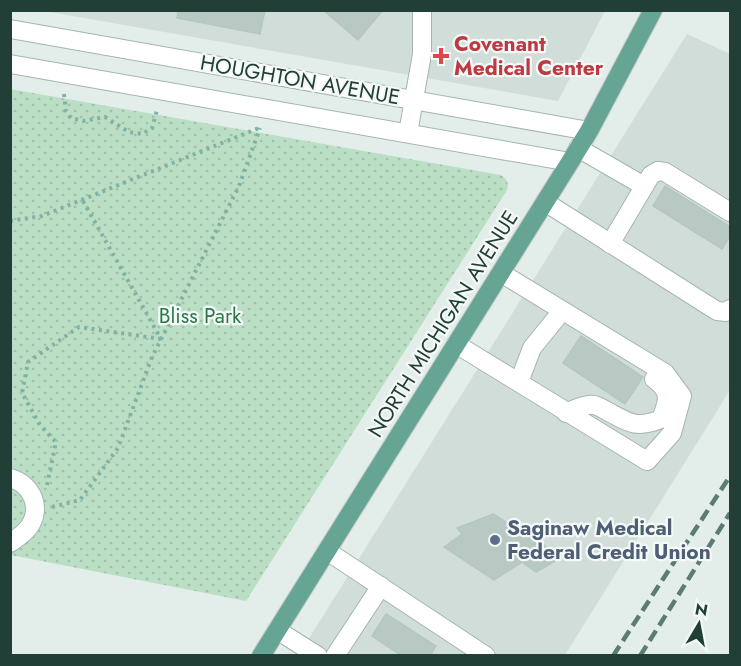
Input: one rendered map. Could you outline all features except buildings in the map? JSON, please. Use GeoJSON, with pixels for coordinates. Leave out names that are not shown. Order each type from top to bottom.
{"type":"FeatureCollection","features":[{"type":"Feature","properties":{"kind":"main road","name":"NORTH MICHIGAN AVENUE"},"geometry":{"type":"LineString","coordinates":[[261,656],[589,131],[654,10]]}},
{"type":"Feature","properties":{"kind":"street"},"geometry":{"type":"LineString","coordinates":[[408,133],[422,54],[422,10]]}},
{"type":"Feature","properties":{"kind":"street","name":"HOUGHTON AVENUE"},"geometry":{"type":"LineString","coordinates":[[10,29],[589,131]]}},
{"type":"Feature","properties":{"kind":"street","name":"HOUGHTON AVENUE"},"geometry":{"type":"LineString","coordinates":[[10,63],[408,133],[574,155],[644,186]]}},
{"type":"Feature","properties":{"kind":"street"},"geometry":{"type":"LineString","coordinates":[[610,243],[651,174],[658,171],[665,172],[730,212]]}},
{"type":"Feature","properties":{"kind":"street"},"geometry":{"type":"LineString","coordinates":[[545,202],[717,311],[726,312],[730,309]]}},
{"type":"Feature","properties":{"kind":"street"},"geometry":{"type":"LineString","coordinates":[[456,344],[647,461],[672,433],[682,396],[665,373],[501,273]]}},
{"type":"Feature","properties":{"kind":"street"},"geometry":{"type":"LineString","coordinates":[[519,382],[531,348],[550,324],[564,312]]}},
{"type":"Feature","properties":{"kind":"street"},"geometry":{"type":"LineString","coordinates":[[564,312],[567,323],[657,381],[666,391],[668,401],[661,419],[648,424],[633,424],[597,406],[588,405],[566,412]]}},
{"type":"Feature","properties":{"kind":"street"},"geometry":{"type":"LineString","coordinates":[[10,478],[28,488],[34,498],[34,511],[31,525],[10,543]]}},
{"type":"Feature","properties":{"kind":"street"},"geometry":{"type":"LineString","coordinates":[[327,550],[486,656]]}},
{"type":"Feature","properties":{"kind":"street"},"geometry":{"type":"LineString","coordinates":[[335,656],[388,591]]}},
{"type":"Feature","properties":{"kind":"street"},"geometry":{"type":"LineString","coordinates":[[388,591],[408,617],[466,656]]}},
{"type":"Feature","properties":{"kind":"street"},"geometry":{"type":"LineString","coordinates":[[277,630],[318,656]]}},
{"type":"Feature","properties":{"kind":"path"},"geometry":{"type":"LineString","coordinates":[[64,94],[66,111],[71,118],[83,121],[105,117],[129,132],[142,134],[152,128],[157,110]]}},
{"type":"Feature","properties":{"kind":"path"},"geometry":{"type":"LineString","coordinates":[[10,221],[42,216],[83,201],[260,128],[239,186],[152,357],[118,448],[80,500],[51,508]]}},
{"type":"Feature","properties":{"kind":"path"},"geometry":{"type":"LineString","coordinates":[[83,201],[161,339]]}},
{"type":"Feature","properties":{"kind":"path"},"geometry":{"type":"LineString","coordinates":[[46,487],[56,442],[40,425],[22,393],[28,362],[79,327],[161,339]]}},
{"type":"Feature","properties":{"kind":"shaded area","name":"Covenant Medical Center"},"geometry":{"type":"Polygon","coordinates":[[[44,11],[605,11],[558,101],[44,11]]]}},
{"type":"Feature","properties":{"kind":"shaded area"},"geometry":{"type":"Polygon","coordinates":[[[687,34],[730,54],[730,390],[565,655],[298,656],[687,34]]]}},
{"type":"Feature","properties":{"kind":"green space","name":"Bliss Park"},"geometry":{"type":"Polygon","coordinates":[[[10,89],[501,175],[507,181],[507,190],[246,601],[11,555],[10,89]]]}},
{"type":"Feature","properties":{"kind":"railway"},"geometry":{"type":"LineString","coordinates":[[613,656],[730,476]]}},
{"type":"Feature","properties":{"kind":"railway"},"geometry":{"type":"LineString","coordinates":[[640,656],[730,513]]}},
{"type":"Feature","properties":{"kind":"place","name":"Covenant Medical Center"},"geometry":{"type":"Point","coordinates":[441,56]}},
{"type":"Feature","properties":{"kind":"place","name":"Saginaw Medical Federal Credit Union"},"geometry":{"type":"Point","coordinates":[495,540]}}]}
